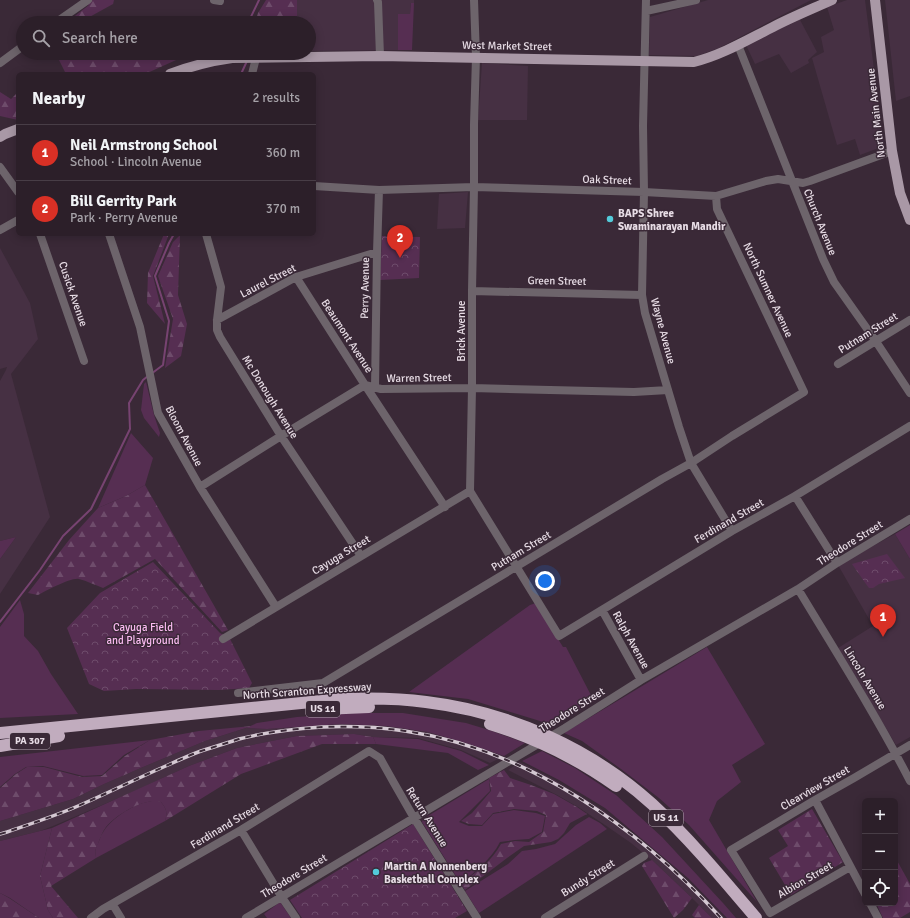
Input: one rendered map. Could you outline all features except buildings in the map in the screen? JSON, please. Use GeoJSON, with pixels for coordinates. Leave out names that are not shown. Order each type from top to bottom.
{"type":"FeatureCollection","features":[{"type":"Feature","properties":{"kind":"highway","name":"North Scranton Expressway"},"geometry":{"type":"LineString","coordinates":[[0,733],[323,700],[376,698],[427,702],[461,707],[511,721],[552,743],[582,753],[624,781],[651,803],[676,827],[756,918]]}},
{"type":"Feature","properties":{"kind":"highway","name":"North Scranton Expressway"},"geometry":{"type":"LineString","coordinates":[[0,742],[324,709],[376,707],[426,710],[459,716],[535,735]]}},
{"type":"Feature","properties":{"kind":"highway","name":"PA 307"},"geometry":{"type":"LineString","coordinates":[[0,746],[59,736]]}},
{"type":"Feature","properties":{"kind":"highway","name":"North Scranton Expressway"},"geometry":{"type":"LineString","coordinates":[[552,743],[619,788],[645,809],[686,849],[745,918]]}},
{"type":"Feature","properties":{"kind":"main road","name":"North Main Avenue"},"geometry":{"type":"LineString","coordinates":[[875,0],[892,151],[900,193],[910,220]]}},
{"type":"Feature","properties":{"kind":"main road","name":"West Market Street"},"geometry":{"type":"LineString","coordinates":[[316,57],[476,57],[694,62],[709,58],[738,45],[827,1]]}},
{"type":"Feature","properties":{"kind":"main road","name":"West Market Street"},"geometry":{"type":"LineString","coordinates":[[175,72],[214,60]]}},
{"type":"Feature","properties":{"kind":"main road"},"geometry":{"type":"LineString","coordinates":[[0,137],[16,130]]}},
{"type":"Feature","properties":{"kind":"street"},"geometry":{"type":"LineString","coordinates":[[65,16],[88,0]]}},
{"type":"Feature","properties":{"kind":"street"},"geometry":{"type":"LineString","coordinates":[[377,0],[380,56]]}},
{"type":"Feature","properties":{"kind":"street","name":"Brick Avenue"},"geometry":{"type":"LineString","coordinates":[[470,491],[476,57],[474,0]]}},
{"type":"Feature","properties":{"kind":"street","name":"Wayne Avenue"},"geometry":{"type":"LineString","coordinates":[[646,0],[643,126],[644,192],[642,295],[645,313],[691,463],[732,532]]}},
{"type":"Feature","properties":{"kind":"street"},"geometry":{"type":"LineString","coordinates":[[646,11],[696,0]]}},
{"type":"Feature","properties":{"kind":"street","name":"Church Avenue"},"geometry":{"type":"LineString","coordinates":[[738,45],[823,259],[834,282],[910,393]]}},
{"type":"Feature","properties":{"kind":"street"},"geometry":{"type":"LineString","coordinates":[[0,63],[16,51]]}},
{"type":"Feature","properties":{"kind":"street"},"geometry":{"type":"LineString","coordinates":[[252,72],[256,60]]}},
{"type":"Feature","properties":{"kind":"street","name":"Oak Street"},"geometry":{"type":"LineString","coordinates":[[316,186],[379,190],[474,187],[644,192],[716,196],[766,181],[778,179],[803,183],[892,151]]}},
{"type":"Feature","properties":{"kind":"street"},"geometry":{"type":"LineString","coordinates":[[0,167],[16,189]]}},
{"type":"Feature","properties":{"kind":"street","name":"Perry Avenue"},"geometry":{"type":"LineString","coordinates":[[375,388],[379,190]]}},
{"type":"Feature","properties":{"kind":"street","name":"North Sumner Avenue"},"geometry":{"type":"LineString","coordinates":[[716,196],[717,209],[804,392]]}},
{"type":"Feature","properties":{"kind":"street"},"geometry":{"type":"LineString","coordinates":[[0,230],[16,221]]}},
{"type":"Feature","properties":{"kind":"street","name":"Cusick Avenue"},"geometry":{"type":"LineString","coordinates":[[41,236],[84,361]]}},
{"type":"Feature","properties":{"kind":"street","name":"Bloom Avenue"},"geometry":{"type":"LineString","coordinates":[[110,236],[140,327],[158,413],[200,487],[276,607]]}},
{"type":"Feature","properties":{"kind":"street","name":"Mc Donough Avenue"},"geometry":{"type":"LineString","coordinates":[[207,236],[221,287],[217,320],[217,330],[220,337],[281,436],[361,556]]}},
{"type":"Feature","properties":{"kind":"street","name":"Laurel Street"},"geometry":{"type":"LineString","coordinates":[[217,320],[296,277],[377,252]]}},
{"type":"Feature","properties":{"kind":"street","name":"Beaumont Avenue"},"geometry":{"type":"LineString","coordinates":[[296,277],[444,506]]}},
{"type":"Feature","properties":{"kind":"street","name":"Green Street"},"geometry":{"type":"LineString","coordinates":[[472,291],[566,292],[642,295]]}},
{"type":"Feature","properties":{"kind":"street","name":"Putnam Street"},"geometry":{"type":"LineString","coordinates":[[838,364],[910,320]]}},
{"type":"Feature","properties":{"kind":"street"},"geometry":{"type":"LineString","coordinates":[[200,487],[365,385]]}},
{"type":"Feature","properties":{"kind":"street","name":"Warren Street"},"geometry":{"type":"LineString","coordinates":[[365,385],[381,389],[472,388],[634,392],[668,390]]}},
{"type":"Feature","properties":{"kind":"street","name":"Putnam Street"},"geometry":{"type":"LineString","coordinates":[[238,693],[323,683],[516,566],[691,463],[804,392]]}},
{"type":"Feature","properties":{"kind":"street","name":"Ferdinand Street"},"geometry":{"type":"LineString","coordinates":[[516,566],[559,636],[910,426]]}},
{"type":"Feature","properties":{"kind":"street"},"geometry":{"type":"LineString","coordinates":[[470,491],[516,566]]}},
{"type":"Feature","properties":{"kind":"street","name":"Cayuga Street"},"geometry":{"type":"LineString","coordinates":[[223,639],[470,491]]}},
{"type":"Feature","properties":{"kind":"street"},"geometry":{"type":"LineString","coordinates":[[795,496],[837,563]]}},
{"type":"Feature","properties":{"kind":"street","name":"Theodore Street"},"geometry":{"type":"LineString","coordinates":[[246,918],[558,732],[641,680],[798,589],[837,563],[910,519]]}},
{"type":"Feature","properties":{"kind":"street","name":"Lincoln Avenue"},"geometry":{"type":"LineString","coordinates":[[798,589],[862,695],[910,781]]}},
{"type":"Feature","properties":{"kind":"street","name":"Ralph Avenue"},"geometry":{"type":"LineString","coordinates":[[602,610],[641,680]]}},
{"type":"Feature","properties":{"kind":"street","name":"Clearview Street"},"geometry":{"type":"LineString","coordinates":[[770,913],[731,850],[910,745]]}},
{"type":"Feature","properties":{"kind":"street","name":"Ferdinand Street"},"geometry":{"type":"LineString","coordinates":[[91,918],[241,830],[370,751]]}},
{"type":"Feature","properties":{"kind":"street","name":"Return Avenue"},"geometry":{"type":"LineString","coordinates":[[370,751],[380,758],[414,818],[477,918]]}},
{"type":"Feature","properties":{"kind":"street"},"geometry":{"type":"LineString","coordinates":[[815,800],[862,889]]}},
{"type":"Feature","properties":{"kind":"street"},"geometry":{"type":"LineString","coordinates":[[241,830],[296,918]]}},
{"type":"Feature","properties":{"kind":"street","name":"Bundy Street"},"geometry":{"type":"LineString","coordinates":[[544,918],[644,856]]}},
{"type":"Feature","properties":{"kind":"street","name":"Albion Street"},"geometry":{"type":"LineString","coordinates":[[770,913],[850,867]]}},
{"type":"Feature","properties":{"kind":"street"},"geometry":{"type":"LineString","coordinates":[[113,904],[121,918]]}},
{"type":"Feature","properties":{"kind":"street"},"geometry":{"type":"LineString","coordinates":[[872,906],[878,918]]}},
{"type":"Feature","properties":{"kind":"shaded area"},"geometry":{"type":"Polygon","coordinates":[[[297,0],[414,0],[414,3],[411,3],[410,14],[398,14],[398,50],[316,51],[316,16],[297,16],[297,0]]]}},
{"type":"Feature","properties":{"kind":"shaded area"},"geometry":{"type":"Polygon","coordinates":[[[708,0],[811,0],[719,48],[697,56],[649,55],[650,17],[708,0]]]}},
{"type":"Feature","properties":{"kind":"shaded area"},"geometry":{"type":"Polygon","coordinates":[[[847,0],[865,0],[884,146],[860,155],[855,139],[837,145],[812,58],[824,52],[821,37],[834,30],[827,7],[847,0]]]}},
{"type":"Feature","properties":{"kind":"shaded area"},"geometry":{"type":"Polygon","coordinates":[[[885,0],[910,0],[910,96],[896,101],[885,0]]]}},
{"type":"Feature","properties":{"kind":"shaded area"},"geometry":{"type":"Polygon","coordinates":[[[799,18],[817,52],[808,60],[809,63],[791,73],[779,54],[755,64],[746,45],[799,18]]]}},
{"type":"Feature","properties":{"kind":"shaded area"},"geometry":{"type":"Polygon","coordinates":[[[482,63],[528,66],[527,120],[478,120],[482,63]]]}},
{"type":"Feature","properties":{"kind":"shaded area"},"geometry":{"type":"Polygon","coordinates":[[[468,192],[465,228],[437,229],[439,194],[468,192]]]}},
{"type":"Feature","properties":{"kind":"shaded area"},"geometry":{"type":"Polygon","coordinates":[[[0,248],[30,303],[38,339],[11,374],[50,517],[0,594],[0,559],[16,537],[0,541],[0,381],[7,367],[0,369],[0,248]]]}},
{"type":"Feature","properties":{"kind":"shaded area"},"geometry":{"type":"Polygon","coordinates":[[[895,534],[910,559],[910,737],[896,745],[838,648],[873,626],[838,565],[895,534]]]}},
{"type":"Feature","properties":{"kind":"shaded area"},"geometry":{"type":"Polygon","coordinates":[[[342,724],[386,726],[428,732],[504,756],[490,763],[461,750],[418,738],[373,737],[354,734],[297,736],[237,748],[189,766],[53,826],[40,831],[0,841],[0,821],[73,799],[104,784],[205,741],[246,728],[267,729],[342,724]]]}},
{"type":"Feature","properties":{"kind":"shaded area"},"geometry":{"type":"Polygon","coordinates":[[[520,762],[553,779],[603,810],[647,845],[689,882],[725,918],[712,918],[654,862],[631,843],[605,825],[557,795],[508,770],[520,762]]]}},
{"type":"Feature","properties":{"kind":"green space"},"geometry":{"type":"Polygon","coordinates":[[[83,0],[114,0],[113,4],[91,16],[75,16],[89,5],[83,0]]]}},
{"type":"Feature","properties":{"kind":"green space"},"geometry":{"type":"Polygon","coordinates":[[[266,0],[297,0],[297,16],[257,16],[266,0]]]}},
{"type":"Feature","properties":{"kind":"green space"},"geometry":{"type":"Polygon","coordinates":[[[411,3],[414,3],[412,50],[398,50],[398,14],[410,14],[411,3]]]}},
{"type":"Feature","properties":{"kind":"green space"},"geometry":{"type":"Polygon","coordinates":[[[59,60],[176,60],[149,72],[65,72],[59,60]]]}},
{"type":"Feature","properties":{"kind":"green space"},"geometry":{"type":"Polygon","coordinates":[[[0,92],[11,99],[16,94],[16,120],[0,116],[0,92]]]}},
{"type":"Feature","properties":{"kind":"green space"},"geometry":{"type":"Polygon","coordinates":[[[163,236],[168,236],[153,276],[165,324],[147,303],[148,273],[163,236]]]}},
{"type":"Feature","properties":{"kind":"green space"},"geometry":{"type":"Polygon","coordinates":[[[180,236],[178,295],[187,324],[181,356],[165,368],[173,319],[158,276],[173,242],[180,236]]]}},
{"type":"Feature","properties":{"kind":"green space"},"geometry":{"type":"Polygon","coordinates":[[[382,236],[420,237],[419,278],[380,280],[382,236]]]}},
{"type":"Feature","properties":{"kind":"green space"},"geometry":{"type":"Polygon","coordinates":[[[146,382],[160,433],[159,437],[144,418],[141,410],[144,384],[146,382]]]}},
{"type":"Feature","properties":{"kind":"green space"},"geometry":{"type":"Polygon","coordinates":[[[131,433],[153,458],[145,485],[126,496],[98,508],[131,433]]]}},
{"type":"Feature","properties":{"kind":"green space"},"geometry":{"type":"Polygon","coordinates":[[[145,485],[228,630],[222,632],[155,559],[103,588],[79,579],[75,579],[58,585],[38,595],[28,593],[69,540],[98,508],[126,496],[145,485]]]}},
{"type":"Feature","properties":{"kind":"green space"},"geometry":{"type":"Polygon","coordinates":[[[910,525],[910,559],[895,534],[910,525]]]}},
{"type":"Feature","properties":{"kind":"green space"},"geometry":{"type":"Polygon","coordinates":[[[16,537],[0,559],[0,541],[16,537]]]}},
{"type":"Feature","properties":{"kind":"green space"},"geometry":{"type":"Polygon","coordinates":[[[887,554],[905,578],[869,588],[852,564],[887,554]]]}},
{"type":"Feature","properties":{"kind":"green space","name":"Cayuga Field and Playground"},"geometry":{"type":"Polygon","coordinates":[[[153,562],[220,633],[230,639],[252,683],[249,688],[219,690],[136,689],[104,691],[89,684],[67,628],[100,593],[153,562]]]}},
{"type":"Feature","properties":{"kind":"green space"},"geometry":{"type":"Polygon","coordinates":[[[20,600],[24,614],[24,636],[38,651],[51,674],[78,714],[0,718],[0,627],[20,600]]]}},
{"type":"Feature","properties":{"kind":"green space"},"geometry":{"type":"Polygon","coordinates":[[[536,603],[563,647],[566,647],[594,701],[553,727],[540,721],[468,699],[409,692],[530,605],[536,603]]]}},
{"type":"Feature","properties":{"kind":"green space"},"geometry":{"type":"Polygon","coordinates":[[[707,647],[765,744],[732,765],[741,782],[717,801],[709,820],[757,902],[689,825],[659,798],[582,741],[564,733],[707,647]]]}},
{"type":"Feature","properties":{"kind":"green space"},"geometry":{"type":"Polygon","coordinates":[[[356,713],[403,713],[466,723],[525,743],[504,756],[428,732],[386,726],[342,724],[267,729],[246,728],[257,723],[297,717],[356,713]]]}},
{"type":"Feature","properties":{"kind":"green space"},"geometry":{"type":"Polygon","coordinates":[[[252,726],[205,741],[104,784],[73,799],[0,821],[0,788],[16,774],[27,767],[44,767],[82,777],[102,776],[125,756],[150,740],[199,731],[252,726]]]}},
{"type":"Feature","properties":{"kind":"green space"},"geometry":{"type":"Polygon","coordinates":[[[354,734],[373,737],[376,744],[322,744],[241,774],[165,821],[166,810],[161,802],[147,802],[124,812],[111,822],[103,831],[95,850],[96,858],[51,886],[78,918],[53,918],[48,910],[40,876],[52,828],[189,766],[237,748],[297,736],[354,734]]]}},
{"type":"Feature","properties":{"kind":"green space"},"geometry":{"type":"Polygon","coordinates":[[[373,737],[418,739],[461,751],[489,765],[478,770],[448,753],[376,744],[373,737]]]}},
{"type":"Feature","properties":{"kind":"green space"},"geometry":{"type":"Polygon","coordinates":[[[150,740],[124,755],[102,775],[83,776],[43,766],[26,767],[0,787],[0,757],[150,740]]]}},
{"type":"Feature","properties":{"kind":"green space"},"geometry":{"type":"Polygon","coordinates":[[[542,751],[575,768],[616,795],[662,837],[736,918],[727,918],[688,878],[605,808],[559,780],[522,761],[542,751]]]}},
{"type":"Feature","properties":{"kind":"green space"},"geometry":{"type":"Polygon","coordinates":[[[504,770],[510,778],[554,794],[587,814],[570,823],[558,839],[551,842],[524,846],[465,890],[461,884],[478,871],[493,856],[501,844],[515,841],[529,842],[543,832],[546,815],[537,811],[514,809],[493,813],[482,825],[469,824],[461,821],[472,813],[491,791],[489,778],[504,770]]]}},
{"type":"Feature","properties":{"kind":"green space"},"geometry":{"type":"Polygon","coordinates":[[[489,779],[490,791],[459,822],[469,826],[482,826],[493,814],[514,810],[536,813],[545,816],[542,832],[529,839],[500,842],[487,860],[461,884],[422,822],[423,819],[489,779]]]}},
{"type":"Feature","properties":{"kind":"green space"},"geometry":{"type":"Polygon","coordinates":[[[155,800],[161,802],[165,808],[165,821],[96,858],[96,847],[102,835],[115,818],[142,803],[155,800]]]}},
{"type":"Feature","properties":{"kind":"green space"},"geometry":{"type":"Polygon","coordinates":[[[812,809],[843,862],[791,895],[769,858],[788,846],[778,830],[812,809]]]}},
{"type":"Feature","properties":{"kind":"green space"},"geometry":{"type":"Polygon","coordinates":[[[589,817],[607,829],[479,913],[465,891],[508,864],[522,851],[555,844],[576,825],[589,817]]]}},
{"type":"Feature","properties":{"kind":"green space"},"geometry":{"type":"Polygon","coordinates":[[[413,824],[467,911],[455,918],[302,918],[290,900],[413,824]]]}},
{"type":"Feature","properties":{"kind":"green space"},"geometry":{"type":"Polygon","coordinates":[[[52,828],[40,876],[48,910],[53,918],[39,918],[0,893],[0,841],[52,828]]]}},
{"type":"Feature","properties":{"kind":"green space"},"geometry":{"type":"Polygon","coordinates":[[[652,860],[692,898],[683,910],[674,918],[642,866],[644,863],[652,860]]]}},
{"type":"Feature","properties":{"kind":"green space"},"geometry":{"type":"Polygon","coordinates":[[[898,862],[910,884],[910,912],[900,918],[883,918],[877,906],[898,906],[898,862]]]}},
{"type":"Feature","properties":{"kind":"green space"},"geometry":{"type":"Polygon","coordinates":[[[0,893],[9,898],[39,918],[0,918],[0,893]]]}},
{"type":"Feature","properties":{"kind":"green space"},"geometry":{"type":"Polygon","coordinates":[[[280,902],[291,918],[267,918],[264,914],[280,902]]]}},
{"type":"Feature","properties":{"kind":"green space"},"geometry":{"type":"Polygon","coordinates":[[[699,905],[712,918],[695,918],[692,915],[699,905]]]}},
{"type":"Feature","properties":{"kind":"waterway"},"geometry":{"type":"LineString","coordinates":[[251,16],[259,0]]}},
{"type":"Feature","properties":{"kind":"waterway"},"geometry":{"type":"LineString","coordinates":[[242,72],[247,61]]}},
{"type":"Feature","properties":{"kind":"waterway"},"geometry":{"type":"LineString","coordinates":[[151,374],[163,365],[169,321],[155,276],[173,236]]}},
{"type":"Feature","properties":{"kind":"waterway"},"geometry":{"type":"LineString","coordinates":[[0,622],[40,570],[63,536],[91,509],[130,429],[129,403],[143,380],[148,376]]}},
{"type":"Feature","properties":{"kind":"railway"},"geometry":{"type":"LineString","coordinates":[[0,834],[69,810],[193,754],[239,739],[259,734],[322,727],[364,727],[405,731],[451,741],[495,755],[537,774],[578,798],[617,824],[654,853],[689,885],[721,918]]}},
{"type":"Feature","properties":{"kind":"place","name":"BAPS Shree Swaminarayan Mandir"},"geometry":{"type":"Point","coordinates":[610,219]}},
{"type":"Feature","properties":{"kind":"place","name":"Bill Gerrity Park"},"geometry":{"type":"Point","coordinates":[400,258]}},
{"type":"Feature","properties":{"kind":"place","name":"Neil Armstrong School"},"geometry":{"type":"Point","coordinates":[883,637]}},
{"type":"Feature","properties":{"kind":"place","name":"Martin A Nonnenberg Basketball Complex"},"geometry":{"type":"Point","coordinates":[376,872]}}]}
